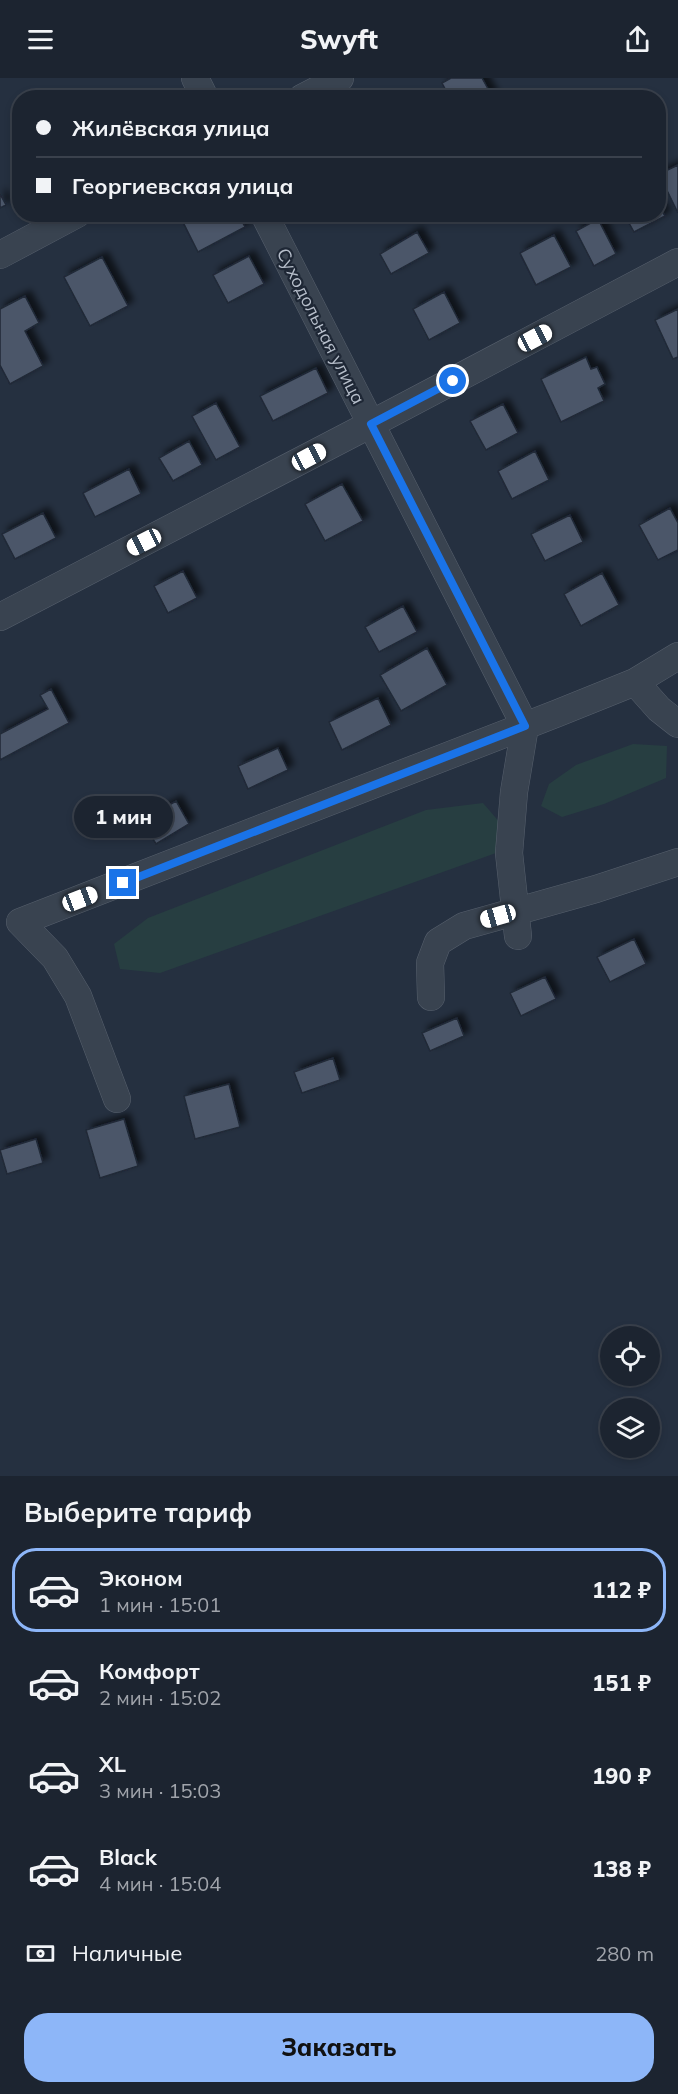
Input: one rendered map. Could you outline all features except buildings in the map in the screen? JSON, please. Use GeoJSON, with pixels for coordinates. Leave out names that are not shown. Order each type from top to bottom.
{"type":"FeatureCollection","features":[{"type":"Feature","properties":{"kind":"street"},"geometry":{"type":"LineString","coordinates":[[317,90],[340,78]]}},
{"type":"Feature","properties":{"kind":"street"},"geometry":{"type":"LineString","coordinates":[[0,255],[62,222]]}},
{"type":"Feature","properties":{"kind":"street","name":"Суходольная улица"},"geometry":{"type":"LineString","coordinates":[[268,222],[525,726]]}},
{"type":"Feature","properties":{"kind":"street"},"geometry":{"type":"LineString","coordinates":[[0,618],[678,262]]}},
{"type":"Feature","properties":{"kind":"street"},"geometry":{"type":"LineString","coordinates":[[117,1099],[78,996],[55,958],[20,922],[635,682],[678,656]]}},
{"type":"Feature","properties":{"kind":"street"},"geometry":{"type":"LineString","coordinates":[[635,682],[659,709],[678,724]]}},
{"type":"Feature","properties":{"kind":"street"},"geometry":{"type":"LineString","coordinates":[[516,924],[509,853],[514,792],[525,726]]}},
{"type":"Feature","properties":{"kind":"street"},"geometry":{"type":"LineString","coordinates":[[431,997],[430,963],[438,942],[464,926],[516,924],[596,889],[678,862]]}},
{"type":"Feature","properties":{"kind":"green space"},"geometry":{"type":"Polygon","coordinates":[[[633,744],[667,746],[666,778],[604,804],[562,817],[541,806],[549,784],[576,765],[633,744]]]}},
{"type":"Feature","properties":{"kind":"green space"},"geometry":{"type":"Polygon","coordinates":[[[483,803],[502,825],[496,853],[160,973],[120,969],[114,944],[148,918],[426,810],[483,803]]]}},
{"type":"Feature","properties":{"kind":"route"},"geometry":{"type":"LineString","coordinates":[[123,883],[525,726],[371,424],[453,381]]}}]}
